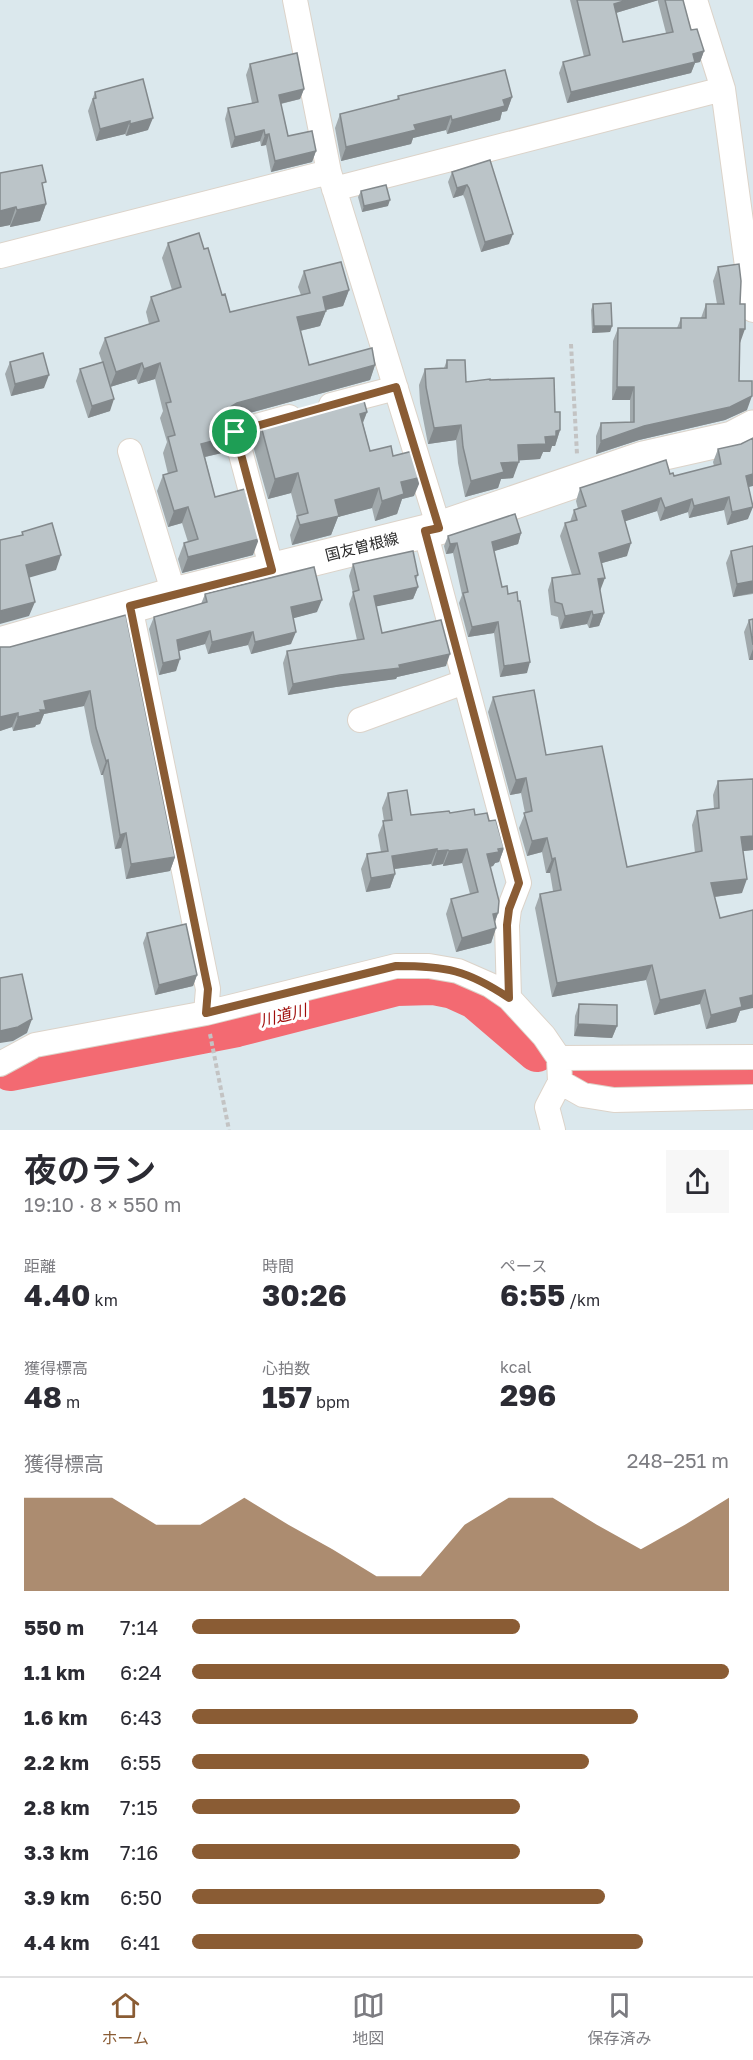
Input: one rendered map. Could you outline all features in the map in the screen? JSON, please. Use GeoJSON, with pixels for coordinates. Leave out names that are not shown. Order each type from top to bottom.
{"type":"FeatureCollection","features":[{"type":"Feature","properties":{"kind":"main road","name":"国友曽根線"},"geometry":{"type":"LineString","coordinates":[[0,644],[174,594],[432,529],[643,458],[732,438],[753,427]]}},
{"type":"Feature","properties":{"kind":"street"},"geometry":{"type":"LineString","coordinates":[[295,0],[332,181],[396,387],[432,529],[465,682],[519,883],[509,909],[507,925],[509,998]]}},
{"type":"Feature","properties":{"kind":"street"},"geometry":{"type":"LineString","coordinates":[[695,0],[723,89],[753,310]]}},
{"type":"Feature","properties":{"kind":"street"},"geometry":{"type":"LineString","coordinates":[[0,255],[332,181],[723,89]]}},
{"type":"Feature","properties":{"kind":"street"},"geometry":{"type":"LineString","coordinates":[[272,570],[235,432],[396,387]]}},
{"type":"Feature","properties":{"kind":"street"},"geometry":{"type":"LineString","coordinates":[[130,451],[174,594]]}},
{"type":"Feature","properties":{"kind":"street"},"geometry":{"type":"LineString","coordinates":[[130,606],[208,989],[206,1013]]}},
{"type":"Feature","properties":{"kind":"street"},"geometry":{"type":"LineString","coordinates":[[360,720],[465,682]]}},
{"type":"Feature","properties":{"kind":"street"},"geometry":{"type":"LineString","coordinates":[[0,1064],[35,1045],[206,1013],[396,966],[429,966],[458,971],[490,985],[509,998],[544,1036],[559,1058],[560,1082],[547,1107],[553,1130]]}},
{"type":"Feature","properties":{"kind":"street"},"geometry":{"type":"LineString","coordinates":[[559,1058],[753,1057]]}},
{"type":"Feature","properties":{"kind":"street"},"geometry":{"type":"LineString","coordinates":[[560,1082],[583,1095],[614,1100],[753,1097]]}},
{"type":"Feature","properties":{"kind":"path"},"geometry":{"type":"LineString","coordinates":[[571,344],[578,480]]}},
{"type":"Feature","properties":{"kind":"path"},"geometry":{"type":"LineString","coordinates":[[212,1045],[229,1130]]}},
{"type":"Feature","properties":{"kind":"building"},"geometry":{"type":"Polygon","coordinates":[[[577,0],[627,0],[614,4],[623,42],[673,32],[665,0],[683,0],[691,30],[697,29],[704,51],[693,54],[695,62],[571,92],[563,62],[590,55],[577,0]]]}},
{"type":"Feature","properties":{"kind":"building"},"geometry":{"type":"Polygon","coordinates":[[[297,53],[304,89],[279,95],[288,136],[312,131],[316,151],[275,161],[269,134],[265,135],[264,130],[235,137],[228,108],[258,102],[250,64],[297,53]]]}},
{"type":"Feature","properties":{"kind":"building"},"geometry":{"type":"Polygon","coordinates":[[[505,70],[512,97],[503,100],[505,106],[452,120],[451,116],[414,125],[416,130],[346,147],[340,114],[399,99],[398,96],[505,70]]]}},
{"type":"Feature","properties":{"kind":"building"},"geometry":{"type":"Polygon","coordinates":[[[143,79],[153,118],[100,129],[93,99],[96,98],[95,92],[143,79]]]}},
{"type":"Feature","properties":{"kind":"building"},"geometry":{"type":"Polygon","coordinates":[[[490,160],[513,234],[485,242],[469,188],[467,185],[457,188],[452,172],[490,160]]]}},
{"type":"Feature","properties":{"kind":"building"},"geometry":{"type":"Polygon","coordinates":[[[42,165],[46,182],[42,183],[46,204],[0,211],[0,173],[42,165]]]}},
{"type":"Feature","properties":{"kind":"building"},"geometry":{"type":"Polygon","coordinates":[[[386,185],[390,200],[364,206],[361,191],[386,185]]]}},
{"type":"Feature","properties":{"kind":"building"},"geometry":{"type":"Polygon","coordinates":[[[199,233],[204,249],[208,248],[222,295],[225,294],[230,312],[310,293],[304,271],[341,262],[349,290],[323,297],[326,311],[297,317],[309,365],[372,348],[375,365],[237,403],[230,407],[227,419],[231,436],[201,444],[215,497],[245,489],[259,539],[188,557],[184,543],[198,539],[188,507],[174,511],[163,475],[177,471],[168,437],[175,435],[166,403],[171,402],[160,363],[144,369],[142,363],[116,372],[105,338],[159,321],[151,297],[181,287],[168,243],[199,233]]]}},
{"type":"Feature","properties":{"kind":"building"},"geometry":{"type":"Polygon","coordinates":[[[739,264],[740,304],[745,304],[745,329],[740,329],[739,381],[752,381],[752,396],[730,407],[644,426],[601,441],[601,423],[634,422],[634,387],[617,387],[618,328],[681,328],[681,318],[706,318],[706,304],[724,304],[718,267],[739,264]]]}},
{"type":"Feature","properties":{"kind":"building"},"geometry":{"type":"Polygon","coordinates":[[[611,303],[612,326],[594,326],[593,304],[611,303]]]}},
{"type":"Feature","properties":{"kind":"building"},"geometry":{"type":"Polygon","coordinates":[[[43,353],[49,375],[15,384],[10,362],[43,353]]]}},
{"type":"Feature","properties":{"kind":"building"},"geometry":{"type":"Polygon","coordinates":[[[447,360],[465,360],[466,382],[490,379],[554,378],[555,412],[560,412],[560,430],[556,431],[556,436],[545,437],[546,444],[518,445],[519,462],[501,463],[504,472],[471,481],[463,447],[461,425],[434,428],[425,369],[447,368],[447,360]]]}},
{"type":"Feature","properties":{"kind":"building"},"geometry":{"type":"Polygon","coordinates":[[[103,362],[114,399],[92,406],[80,369],[103,362]]]}},
{"type":"Feature","properties":{"kind":"building"},"geometry":{"type":"Polygon","coordinates":[[[362,394],[367,412],[360,414],[370,451],[391,446],[393,456],[413,451],[422,477],[401,482],[404,494],[382,501],[379,488],[335,500],[339,516],[300,525],[297,516],[308,513],[298,473],[275,479],[260,422],[362,394]]]}},
{"type":"Feature","properties":{"kind":"building"},"geometry":{"type":"Polygon","coordinates":[[[753,438],[753,474],[746,476],[753,507],[732,512],[729,497],[694,506],[692,499],[665,508],[661,498],[622,511],[631,543],[599,553],[605,578],[598,579],[604,613],[593,615],[592,611],[565,616],[562,604],[555,602],[552,578],[580,574],[565,523],[577,520],[574,510],[586,506],[580,488],[666,460],[670,474],[673,473],[674,476],[721,464],[718,449],[741,444],[753,438]]]}},
{"type":"Feature","properties":{"kind":"building"},"geometry":{"type":"Polygon","coordinates":[[[515,514],[521,533],[492,542],[502,587],[507,586],[508,594],[517,592],[518,601],[520,601],[530,662],[504,666],[498,622],[472,627],[463,593],[468,592],[457,543],[450,544],[448,536],[515,514]]]}},
{"type":"Feature","properties":{"kind":"building"},"geometry":{"type":"Polygon","coordinates":[[[52,523],[61,555],[26,565],[35,602],[0,611],[0,540],[23,535],[22,532],[52,523]]]}},
{"type":"Feature","properties":{"kind":"building"},"geometry":{"type":"Polygon","coordinates":[[[753,546],[753,581],[737,584],[731,551],[753,546]]]}},
{"type":"Feature","properties":{"kind":"building"},"geometry":{"type":"Polygon","coordinates":[[[413,551],[418,587],[374,596],[382,633],[441,620],[450,654],[399,665],[400,668],[340,675],[293,684],[287,651],[364,639],[353,592],[359,590],[353,564],[413,551]]]}},
{"type":"Feature","properties":{"kind":"building"},"geometry":{"type":"Polygon","coordinates":[[[314,567],[322,600],[291,607],[296,632],[255,642],[253,632],[212,642],[210,631],[177,640],[180,659],[163,663],[154,617],[207,602],[205,594],[314,567]]]}},
{"type":"Feature","properties":{"kind":"building"},"geometry":{"type":"Polygon","coordinates":[[[126,615],[175,857],[131,864],[126,833],[120,835],[108,760],[106,761],[96,728],[90,691],[44,701],[46,710],[40,710],[41,712],[18,717],[18,713],[0,717],[0,647],[10,647],[126,615]]]}},
{"type":"Feature","properties":{"kind":"building"},"geometry":{"type":"Polygon","coordinates":[[[753,619],[753,645],[749,620],[753,619]]]}},
{"type":"Feature","properties":{"kind":"building"},"geometry":{"type":"Polygon","coordinates":[[[534,690],[546,755],[602,746],[627,867],[702,851],[697,811],[719,808],[718,781],[753,779],[753,836],[741,837],[747,879],[711,883],[720,918],[753,910],[753,995],[740,998],[742,1007],[711,1015],[705,990],[660,1000],[652,965],[557,983],[540,894],[561,890],[555,858],[552,859],[547,838],[532,841],[524,813],[532,811],[526,778],[516,780],[493,697],[534,690]]]}},
{"type":"Feature","properties":{"kind":"building"},"geometry":{"type":"Polygon","coordinates":[[[407,790],[411,815],[474,809],[475,815],[487,813],[489,821],[496,820],[504,848],[498,849],[499,852],[487,854],[499,901],[498,913],[493,914],[496,928],[462,938],[451,899],[478,892],[467,849],[437,851],[437,849],[392,856],[395,874],[371,878],[367,854],[388,851],[383,821],[392,820],[388,793],[407,790]]]}},
{"type":"Feature","properties":{"kind":"building"},"geometry":{"type":"Polygon","coordinates":[[[186,924],[197,975],[159,985],[147,933],[186,924]]]}},
{"type":"Feature","properties":{"kind":"building"},"geometry":{"type":"Polygon","coordinates":[[[22,974],[32,1019],[18,1027],[0,1031],[0,978],[22,974]]]}},
{"type":"Feature","properties":{"kind":"building"},"geometry":{"type":"Polygon","coordinates":[[[579,1004],[617,1005],[617,1026],[578,1024],[579,1004]]]}},
{"type":"Feature","properties":{"kind":"waterway","name":"川道川"},"geometry":{"type":"LineString","coordinates":[[10,1071],[237,1027],[397,986],[433,985],[453,989],[475,999],[537,1052]]}},
{"type":"Feature","properties":{"kind":"waterway","name":"川道川"},"geometry":{"type":"LineString","coordinates":[[583,1076],[632,1079],[753,1077]]}},
{"type":"Feature","properties":{"kind":"route"},"geometry":{"type":"LineString","coordinates":[[396,387],[439,528],[425,531],[519,883],[509,909],[507,925],[509,998],[490,985],[458,971],[443,967],[396,966],[206,1013],[208,989],[130,606],[272,570],[235,432],[396,387]]}}]}
